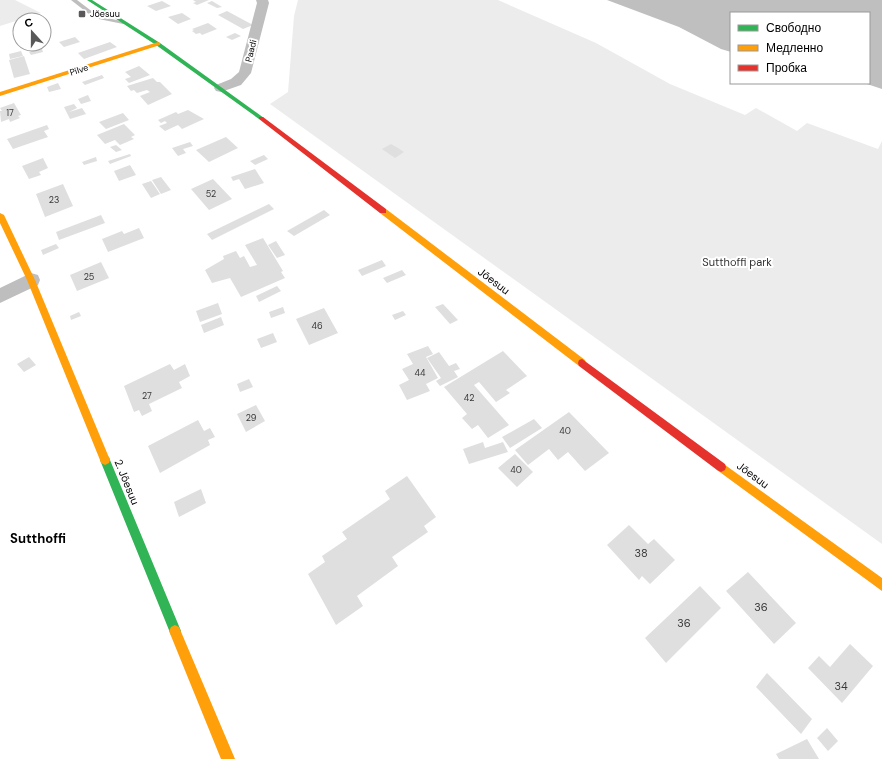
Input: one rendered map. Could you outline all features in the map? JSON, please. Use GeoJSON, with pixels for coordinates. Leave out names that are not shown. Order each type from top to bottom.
{"type":"FeatureCollection","features":[{"type":"Feature","properties":{"kind":"street","name":"Jõesuu"},"geometry":{"type":"LineString","coordinates":[[89,0],[158,44],[221,88],[661,423],[882,585]]}},
{"type":"Feature","properties":{"kind":"street","name":"Paadi"},"geometry":{"type":"LineString","coordinates":[[221,88],[236,82],[245,73],[263,3],[262,0]]}},
{"type":"Feature","properties":{"kind":"street","name":"Pilve"},"geometry":{"type":"LineString","coordinates":[[0,94],[158,44]]}},
{"type":"Feature","properties":{"kind":"street","name":"2. Jõesuu"},"geometry":{"type":"LineString","coordinates":[[0,215],[30,280],[228,759]]}},
{"type":"Feature","properties":{"kind":"street"},"geometry":{"type":"LineString","coordinates":[[0,296],[30,280]]}},
{"type":"Feature","properties":{"kind":"lane"},"geometry":{"type":"LineString","coordinates":[[74,0],[96,17],[123,22]]}},
{"type":"Feature","properties":{"kind":"green space"},"geometry":{"type":"Polygon","coordinates":[[[0,0],[15,0],[39,12],[12,12],[12,22],[0,26],[0,0]]]}},
{"type":"Feature","properties":{"kind":"green space","name":"Sutthoffi park"},"geometry":{"type":"Polygon","coordinates":[[[298,0],[498,0],[596,43],[670,84],[745,115],[756,108],[797,131],[807,123],[878,149],[882,141],[882,544],[270,104],[288,92],[294,16],[298,0]]]}},
{"type":"Feature","properties":{"kind":"shaded area"},"geometry":{"type":"Polygon","coordinates":[[[607,0],[882,0],[882,89],[867,84],[870,84],[870,12],[730,12],[730,52],[721,49],[679,27],[607,0]]]}},
{"type":"Feature","properties":{"kind":"building"},"geometry":{"type":"Polygon","coordinates":[[[193,0],[209,0],[197,5],[193,3],[196,2],[193,0]]]}},
{"type":"Feature","properties":{"kind":"building"},"geometry":{"type":"Polygon","coordinates":[[[162,1],[171,6],[156,11],[147,6],[162,1]]]}},
{"type":"Feature","properties":{"kind":"building"},"geometry":{"type":"Polygon","coordinates":[[[212,1],[222,7],[217,8],[207,3],[212,1]]]}},
{"type":"Feature","properties":{"kind":"building"},"geometry":{"type":"Polygon","coordinates":[[[227,11],[253,25],[243,29],[218,15],[227,11]]]}},
{"type":"Feature","properties":{"kind":"building"},"geometry":{"type":"Polygon","coordinates":[[[182,13],[191,19],[178,24],[168,17],[182,13]]]}},
{"type":"Feature","properties":{"kind":"building"},"geometry":{"type":"Polygon","coordinates":[[[208,23],[217,29],[202,35],[200,33],[196,34],[192,31],[194,30],[192,29],[208,23]]]}},
{"type":"Feature","properties":{"kind":"building"},"geometry":{"type":"Polygon","coordinates":[[[235,33],[241,36],[232,40],[226,37],[235,33]]]}},
{"type":"Feature","properties":{"kind":"building"},"geometry":{"type":"Polygon","coordinates":[[[75,37],[80,42],[64,47],[59,42],[75,37]]]}},
{"type":"Feature","properties":{"kind":"building"},"geometry":{"type":"Polygon","coordinates":[[[110,42],[117,47],[84,59],[78,53],[110,42]]]}},
{"type":"Feature","properties":{"kind":"building"},"geometry":{"type":"Polygon","coordinates":[[[21,52],[23,56],[10,59],[9,54],[21,52]]]}},
{"type":"Feature","properties":{"kind":"building"},"geometry":{"type":"Polygon","coordinates":[[[29,52],[43,52],[31,55],[29,52]]]}},
{"type":"Feature","properties":{"kind":"building"},"geometry":{"type":"Polygon","coordinates":[[[24,56],[30,74],[14,78],[9,60],[24,56]]]}},
{"type":"Feature","properties":{"kind":"building"},"geometry":{"type":"Polygon","coordinates":[[[139,66],[150,75],[129,83],[125,79],[131,77],[125,72],[139,66]]]}},
{"type":"Feature","properties":{"kind":"building"},"geometry":{"type":"Polygon","coordinates":[[[102,75],[104,78],[85,85],[82,82],[102,75]]]}},
{"type":"Feature","properties":{"kind":"building"},"geometry":{"type":"Polygon","coordinates":[[[153,78],[157,82],[160,82],[172,94],[148,105],[140,96],[150,92],[147,90],[137,93],[134,90],[131,91],[127,86],[153,78]]]}},
{"type":"Feature","properties":{"kind":"building"},"geometry":{"type":"Polygon","coordinates":[[[58,83],[61,89],[49,92],[47,87],[58,83]]]}},
{"type":"Feature","properties":{"kind":"building"},"geometry":{"type":"Polygon","coordinates":[[[88,95],[91,101],[81,104],[78,99],[88,95]]]}},
{"type":"Feature","properties":{"kind":"building"},"geometry":{"type":"Polygon","coordinates":[[[14,103],[21,115],[18,116],[20,118],[10,122],[9,119],[1,122],[0,111],[2,111],[0,108],[14,103]]]}},
{"type":"Feature","properties":{"kind":"building"},"geometry":{"type":"Polygon","coordinates":[[[74,104],[77,108],[69,112],[82,108],[86,114],[70,119],[64,107],[74,104]]]}},
{"type":"Feature","properties":{"kind":"building"},"geometry":{"type":"Polygon","coordinates":[[[188,110],[204,119],[182,129],[178,125],[165,131],[159,126],[167,123],[165,121],[161,123],[158,120],[176,112],[178,114],[188,110]]]}},
{"type":"Feature","properties":{"kind":"building"},"geometry":{"type":"Polygon","coordinates":[[[123,113],[129,120],[106,129],[99,122],[123,113]]]}},
{"type":"Feature","properties":{"kind":"building"},"geometry":{"type":"Polygon","coordinates":[[[124,124],[135,135],[131,137],[134,139],[120,145],[115,140],[105,144],[97,135],[124,124]]]}},
{"type":"Feature","properties":{"kind":"building"},"geometry":{"type":"Polygon","coordinates":[[[47,125],[49,129],[44,131],[48,137],[13,149],[7,139],[47,125]]]}},
{"type":"Feature","properties":{"kind":"building"},"geometry":{"type":"Polygon","coordinates":[[[226,137],[238,148],[209,162],[196,150],[226,137]]]}},
{"type":"Feature","properties":{"kind":"building"},"geometry":{"type":"Polygon","coordinates":[[[190,142],[193,146],[183,149],[186,153],[178,156],[172,148],[190,142]]]}},
{"type":"Feature","properties":{"kind":"building"},"geometry":{"type":"Polygon","coordinates":[[[391,144],[404,152],[395,158],[382,149],[391,144]]]}},
{"type":"Feature","properties":{"kind":"building"},"geometry":{"type":"Polygon","coordinates":[[[116,145],[122,150],[116,152],[110,147],[116,145]]]}},
{"type":"Feature","properties":{"kind":"building"},"geometry":{"type":"Polygon","coordinates":[[[130,154],[131,156],[110,164],[108,161],[130,154]]]}},
{"type":"Feature","properties":{"kind":"building"},"geometry":{"type":"Polygon","coordinates":[[[264,155],[268,159],[255,165],[250,161],[264,155]]]}},
{"type":"Feature","properties":{"kind":"building"},"geometry":{"type":"Polygon","coordinates":[[[96,157],[97,161],[84,165],[82,162],[96,157]]]}},
{"type":"Feature","properties":{"kind":"building"},"geometry":{"type":"Polygon","coordinates":[[[43,158],[48,168],[39,172],[41,175],[29,179],[22,166],[43,158]]]}},
{"type":"Feature","properties":{"kind":"building"},"geometry":{"type":"Polygon","coordinates":[[[130,165],[136,175],[119,181],[114,171],[130,165]]]}},
{"type":"Feature","properties":{"kind":"building"},"geometry":{"type":"Polygon","coordinates":[[[255,169],[264,183],[245,189],[239,179],[233,181],[231,177],[255,169]]]}},
{"type":"Feature","properties":{"kind":"building"},"geometry":{"type":"Polygon","coordinates":[[[161,177],[171,190],[161,194],[152,180],[161,177]]]}},
{"type":"Feature","properties":{"kind":"building"},"geometry":{"type":"Polygon","coordinates":[[[213,179],[232,199],[209,210],[191,189],[213,179]]]}},
{"type":"Feature","properties":{"kind":"building"},"geometry":{"type":"Polygon","coordinates":[[[151,181],[160,194],[151,198],[142,184],[151,181]]]}},
{"type":"Feature","properties":{"kind":"building"},"geometry":{"type":"Polygon","coordinates":[[[63,184],[73,206],[45,217],[36,194],[63,184]]]}},
{"type":"Feature","properties":{"kind":"building"},"geometry":{"type":"Polygon","coordinates":[[[269,204],[274,209],[212,240],[207,234],[269,204]]]}},
{"type":"Feature","properties":{"kind":"building"},"geometry":{"type":"Polygon","coordinates":[[[324,210],[330,215],[294,236],[287,231],[324,210]]]}},
{"type":"Feature","properties":{"kind":"building"},"geometry":{"type":"Polygon","coordinates":[[[101,215],[105,223],[59,240],[56,232],[101,215]]]}},
{"type":"Feature","properties":{"kind":"building"},"geometry":{"type":"Polygon","coordinates":[[[139,228],[144,238],[108,252],[102,239],[122,231],[124,234],[139,228]]]}},
{"type":"Feature","properties":{"kind":"building"},"geometry":{"type":"Polygon","coordinates":[[[263,238],[283,271],[281,272],[285,278],[241,297],[230,278],[212,283],[205,270],[224,259],[223,256],[236,251],[240,258],[244,256],[250,267],[257,265],[245,245],[263,238]]]}},
{"type":"Feature","properties":{"kind":"building"},"geometry":{"type":"Polygon","coordinates":[[[276,241],[285,255],[277,258],[268,245],[276,241]]]}},
{"type":"Feature","properties":{"kind":"building"},"geometry":{"type":"Polygon","coordinates":[[[56,244],[59,248],[43,255],[41,250],[56,244]]]}},
{"type":"Feature","properties":{"kind":"building"},"geometry":{"type":"Polygon","coordinates":[[[382,260],[386,266],[362,276],[358,270],[382,260]]]}},
{"type":"Feature","properties":{"kind":"building"},"geometry":{"type":"Polygon","coordinates":[[[101,262],[109,278],[77,291],[70,275],[101,262]]]}},
{"type":"Feature","properties":{"kind":"building"},"geometry":{"type":"Polygon","coordinates":[[[402,270],[406,275],[387,283],[383,278],[402,270]]]}},
{"type":"Feature","properties":{"kind":"building"},"geometry":{"type":"Polygon","coordinates":[[[277,286],[281,291],[259,302],[256,296],[277,286]]]}},
{"type":"Feature","properties":{"kind":"building"},"geometry":{"type":"Polygon","coordinates":[[[218,303],[222,314],[200,322],[196,311],[218,303]]]}},
{"type":"Feature","properties":{"kind":"building"},"geometry":{"type":"Polygon","coordinates":[[[443,304],[458,320],[450,324],[435,307],[443,304]]]}},
{"type":"Feature","properties":{"kind":"building"},"geometry":{"type":"Polygon","coordinates":[[[283,307],[285,313],[271,318],[269,312],[283,307]]]}},
{"type":"Feature","properties":{"kind":"building"},"geometry":{"type":"Polygon","coordinates":[[[324,308],[338,333],[309,345],[296,319],[324,308]]]}},
{"type":"Feature","properties":{"kind":"building"},"geometry":{"type":"Polygon","coordinates":[[[403,311],[406,315],[395,320],[392,315],[403,311]]]}},
{"type":"Feature","properties":{"kind":"building"},"geometry":{"type":"Polygon","coordinates":[[[79,312],[81,316],[71,320],[70,316],[79,312]]]}},
{"type":"Feature","properties":{"kind":"building"},"geometry":{"type":"Polygon","coordinates":[[[221,317],[224,325],[204,333],[201,325],[221,317]]]}},
{"type":"Feature","properties":{"kind":"building"},"geometry":{"type":"Polygon","coordinates":[[[273,333],[277,342],[261,348],[257,339],[273,333]]]}},
{"type":"Feature","properties":{"kind":"building"},"geometry":{"type":"Polygon","coordinates":[[[428,346],[433,354],[426,357],[438,378],[426,384],[430,391],[407,400],[399,385],[409,380],[402,369],[413,364],[407,354],[428,346]]]}},
{"type":"Feature","properties":{"kind":"building"},"geometry":{"type":"Polygon","coordinates":[[[503,351],[527,376],[506,390],[510,393],[496,402],[479,382],[474,385],[509,425],[488,438],[478,425],[472,429],[462,418],[467,414],[444,387],[503,351]]]}},
{"type":"Feature","properties":{"kind":"building"},"geometry":{"type":"Polygon","coordinates":[[[439,352],[449,366],[456,363],[460,369],[454,371],[458,377],[440,386],[436,381],[441,378],[427,358],[439,352]]]}},
{"type":"Feature","properties":{"kind":"building"},"geometry":{"type":"Polygon","coordinates":[[[29,357],[36,365],[24,372],[17,364],[29,357]]]}},
{"type":"Feature","properties":{"kind":"building"},"geometry":{"type":"Polygon","coordinates":[[[170,364],[174,370],[185,364],[190,376],[179,382],[182,388],[149,404],[152,411],[142,416],[139,410],[134,412],[124,386],[170,364]]]}},
{"type":"Feature","properties":{"kind":"building"},"geometry":{"type":"Polygon","coordinates":[[[249,379],[253,387],[240,392],[237,384],[249,379]]]}},
{"type":"Feature","properties":{"kind":"building"},"geometry":{"type":"Polygon","coordinates":[[[256,405],[265,421],[246,432],[237,414],[256,405]]]}},
{"type":"Feature","properties":{"kind":"building"},"geometry":{"type":"Polygon","coordinates":[[[569,412],[609,453],[585,471],[568,452],[558,460],[549,449],[528,465],[515,450],[569,412]]]}},
{"type":"Feature","properties":{"kind":"building"},"geometry":{"type":"Polygon","coordinates":[[[534,419],[542,428],[510,448],[502,437],[534,419]]]}},
{"type":"Feature","properties":{"kind":"building"},"geometry":{"type":"Polygon","coordinates":[[[198,420],[204,431],[210,428],[215,437],[208,440],[210,445],[160,473],[148,446],[198,420]]]}},
{"type":"Feature","properties":{"kind":"building"},"geometry":{"type":"Polygon","coordinates":[[[483,442],[485,448],[503,442],[508,452],[469,464],[463,449],[483,442]]]}},
{"type":"Feature","properties":{"kind":"building"},"geometry":{"type":"Polygon","coordinates":[[[515,454],[533,472],[517,487],[498,468],[515,454]]]}},
{"type":"Feature","properties":{"kind":"building"},"geometry":{"type":"Polygon","coordinates":[[[407,476],[436,517],[424,526],[428,532],[392,557],[398,566],[357,596],[363,606],[336,625],[308,574],[325,562],[322,556],[347,539],[342,532],[390,499],[385,491],[407,476]]]}},
{"type":"Feature","properties":{"kind":"building"},"geometry":{"type":"Polygon","coordinates":[[[201,489],[206,503],[179,517],[174,502],[201,489]]]}},
{"type":"Feature","properties":{"kind":"building"},"geometry":{"type":"Polygon","coordinates":[[[629,525],[648,544],[654,539],[675,560],[650,584],[642,576],[639,580],[607,545],[629,525]]]}},
{"type":"Feature","properties":{"kind":"building"},"geometry":{"type":"Polygon","coordinates":[[[748,572],[796,623],[774,644],[726,591],[748,572]]]}},
{"type":"Feature","properties":{"kind":"building"},"geometry":{"type":"Polygon","coordinates":[[[700,586],[721,608],[666,663],[645,638],[700,586]]]}},
{"type":"Feature","properties":{"kind":"building"},"geometry":{"type":"Polygon","coordinates":[[[850,644],[873,666],[842,703],[808,668],[819,656],[830,667],[850,644]]]}},
{"type":"Feature","properties":{"kind":"building"},"geometry":{"type":"Polygon","coordinates":[[[767,673],[812,719],[801,734],[756,687],[767,673]]]}},
{"type":"Feature","properties":{"kind":"building"},"geometry":{"type":"Polygon","coordinates":[[[827,728],[838,741],[828,751],[817,738],[827,728]]]}},
{"type":"Feature","properties":{"kind":"building"},"geometry":{"type":"Polygon","coordinates":[[[807,739],[819,759],[779,759],[776,754],[807,739]]]}},
{"type":"Feature","properties":{"kind":"traffic: fast"},"geometry":{"type":"LineString","coordinates":[[89,0],[158,44],[261,118]]}},
{"type":"Feature","properties":{"kind":"traffic: fast"},"geometry":{"type":"LineString","coordinates":[[105,460],[175,631]]}},
{"type":"Feature","properties":{"kind":"traffic: slow"},"geometry":{"type":"LineString","coordinates":[[0,94],[158,44]]}},
{"type":"Feature","properties":{"kind":"traffic: slow"},"geometry":{"type":"LineString","coordinates":[[383,211],[582,363]]}},
{"type":"Feature","properties":{"kind":"traffic: slow"},"geometry":{"type":"LineString","coordinates":[[0,215],[31,280],[105,460]]}},
{"type":"Feature","properties":{"kind":"traffic: slow"},"geometry":{"type":"LineString","coordinates":[[721,467],[882,585]]}},
{"type":"Feature","properties":{"kind":"traffic: slow"},"geometry":{"type":"LineString","coordinates":[[175,631],[228,759]]}},
{"type":"Feature","properties":{"kind":"traffic: jam"},"geometry":{"type":"LineString","coordinates":[[261,118],[383,211]]}},
{"type":"Feature","properties":{"kind":"traffic: jam"},"geometry":{"type":"LineString","coordinates":[[582,363],[721,467]]}},
{"type":"Feature","properties":{"kind":"place","name":"Jõesuu"},"geometry":{"type":"Point","coordinates":[82,14]}},
{"type":"Feature","properties":{"kind":"district","name":"Sutthoffi"},"geometry":{"type":"Point","coordinates":[38,538]}}]}
